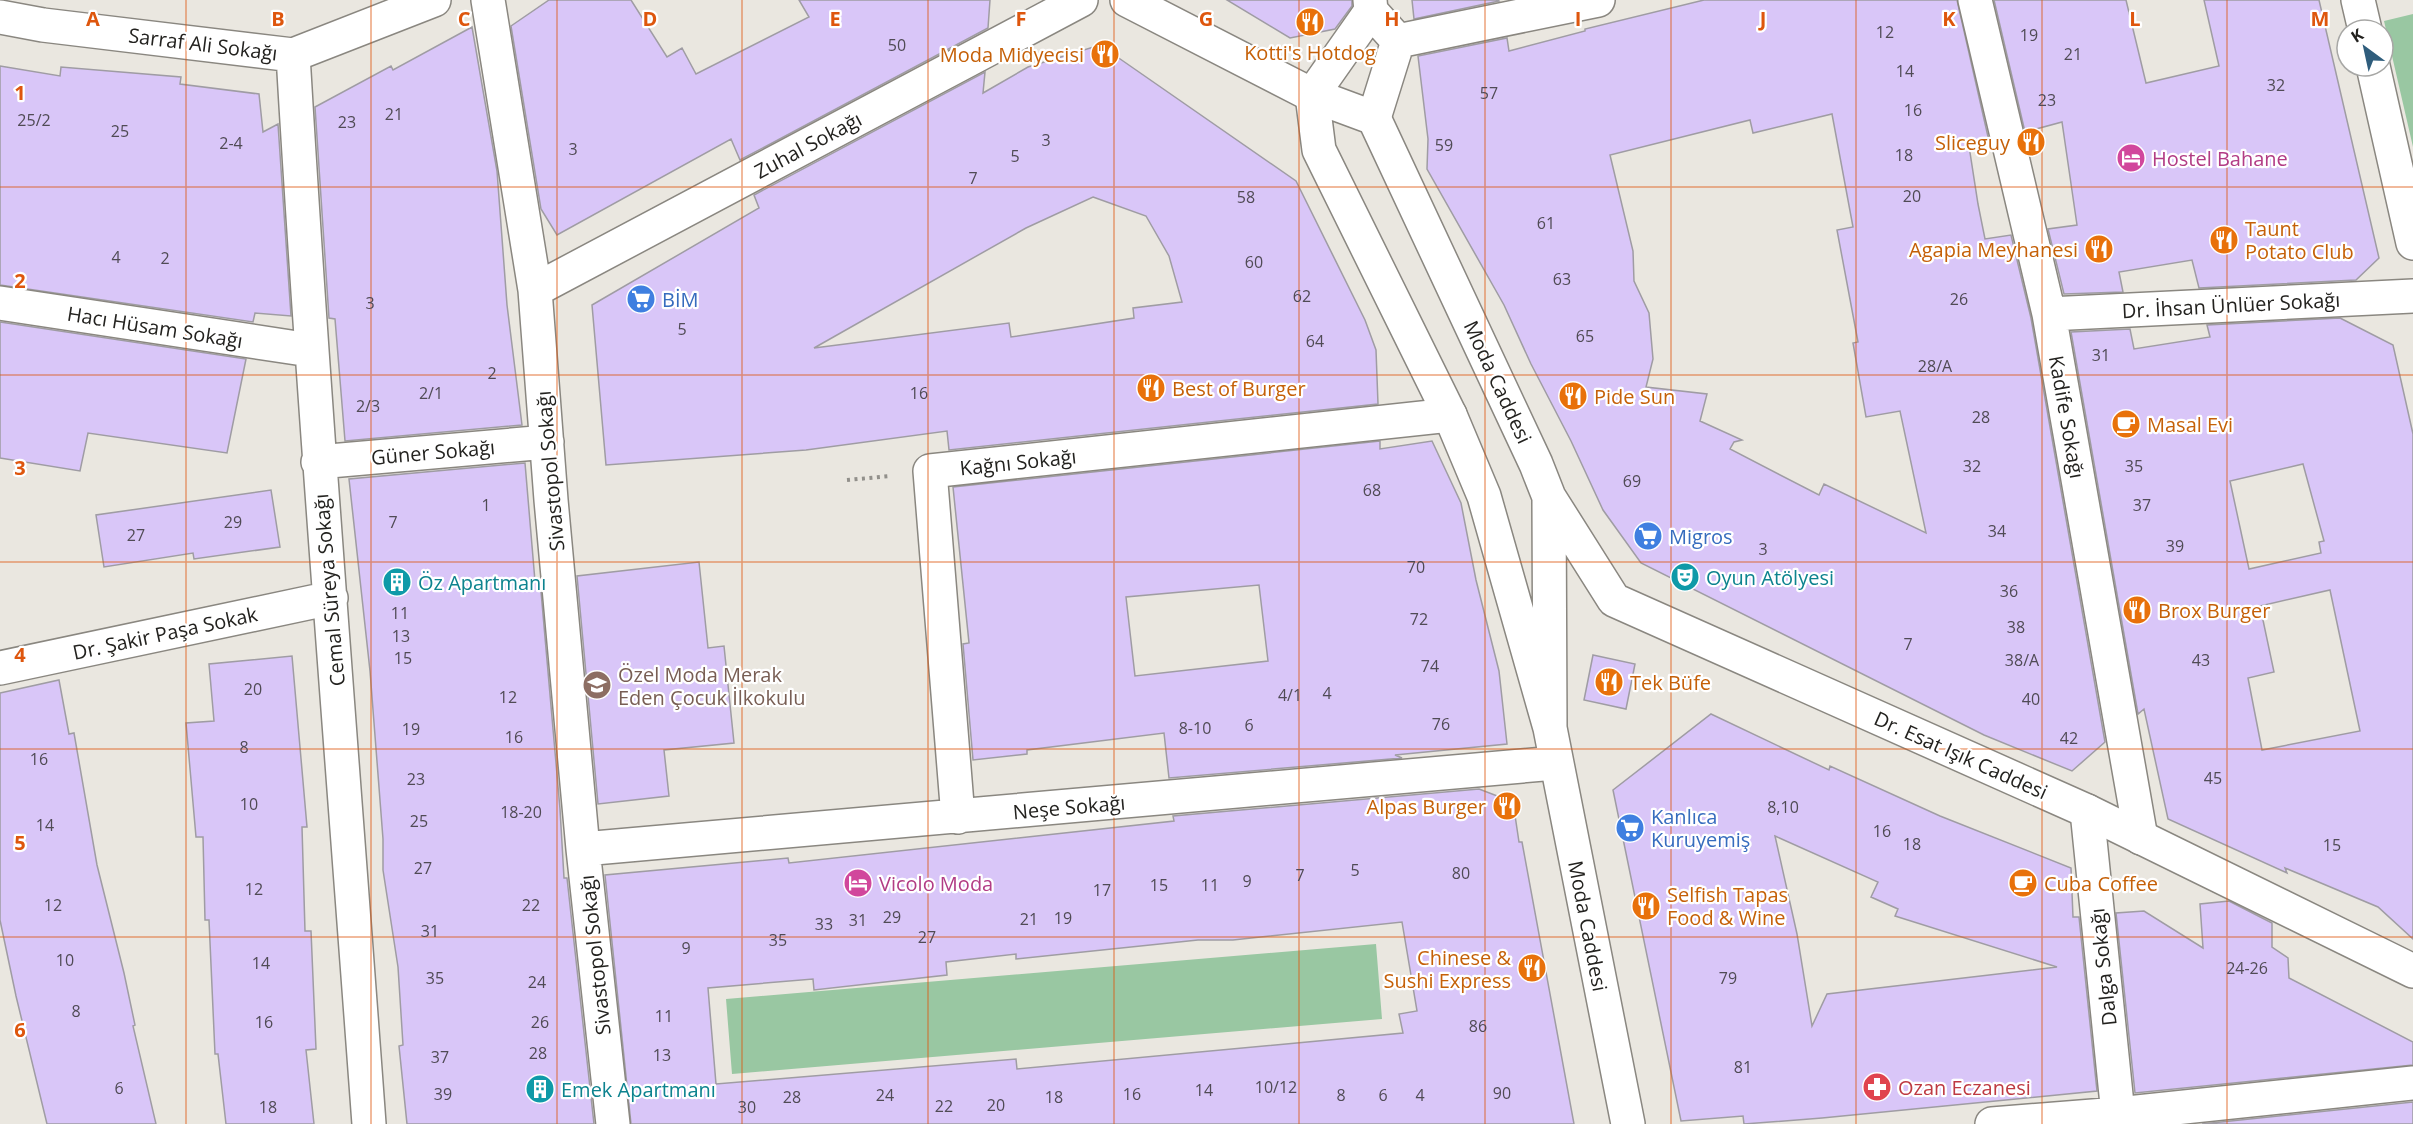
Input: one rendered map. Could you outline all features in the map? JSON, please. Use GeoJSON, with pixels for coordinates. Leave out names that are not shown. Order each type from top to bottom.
{"type":"FeatureCollection","features":[{"type":"Feature","properties":{"kind":"street","name":"Sarraf Ali Sokağı"},"geometry":{"type":"LineString","coordinates":[[0,17],[43,26],[293,55],[434,0]]}},
{"type":"Feature","properties":{"kind":"street","name":"Sivastopol Sokağı"},"geometry":{"type":"LineString","coordinates":[[488,0],[535,290],[583,849],[613,1124]]}},
{"type":"Feature","properties":{"kind":"street","name":"Zuhal Sokağı"},"geometry":{"type":"LineString","coordinates":[[535,290],[1082,0]]}},
{"type":"Feature","properties":{"kind":"street"},"geometry":{"type":"LineString","coordinates":[[1127,0],[1312,95],[1374,118],[1398,41]]}},
{"type":"Feature","properties":{"kind":"street"},"geometry":{"type":"LineString","coordinates":[[1398,41],[1598,0]]}},
{"type":"Feature","properties":{"kind":"street","name":"Kadife Sokağı"},"geometry":{"type":"LineString","coordinates":[[1975,0],[2049,314],[2141,838]]}},
{"type":"Feature","properties":{"kind":"street"},"geometry":{"type":"LineString","coordinates":[[2358,0],[2362,18]]}},
{"type":"Feature","properties":{"kind":"street"},"geometry":{"type":"LineString","coordinates":[[1312,95],[1370,6],[1398,41]]}},
{"type":"Feature","properties":{"kind":"street","name":"Cemal Süreya Sokağı"},"geometry":{"type":"LineString","coordinates":[[293,55],[310,350],[331,598],[369,1124]]}},
{"type":"Feature","properties":{"kind":"street"},"geometry":{"type":"LineString","coordinates":[[2376,78],[2413,243]]}},
{"type":"Feature","properties":{"kind":"street","name":"Moda Caddesi"},"geometry":{"type":"LineString","coordinates":[[1312,95],[1319,150],[1450,415],[1484,496],[1550,728],[1555,763],[1628,1124]]}},
{"type":"Feature","properties":{"kind":"street","name":"Moda Caddesi"},"geometry":{"type":"LineString","coordinates":[[1374,118],[1536,464],[1549,497],[1550,728]]}},
{"type":"Feature","properties":{"kind":"street","name":"Dr. İhsan Ünlüer Sokağı"},"geometry":{"type":"LineString","coordinates":[[2049,314],[2413,296]]}},
{"type":"Feature","properties":{"kind":"street","name":"Hacı Hüsam Sokağı"},"geometry":{"type":"LineString","coordinates":[[0,303],[310,350]]}},
{"type":"Feature","properties":{"kind":"street","name":"Kağnı Sokağı"},"geometry":{"type":"LineString","coordinates":[[958,817],[930,471],[1450,415]]}},
{"type":"Feature","properties":{"kind":"street","name":"Güner Sokağı"},"geometry":{"type":"LineString","coordinates":[[318,462],[547,442]]}},
{"type":"Feature","properties":{"kind":"street","name":"Dr. Esat Işık Caddesi"},"geometry":{"type":"LineString","coordinates":[[1549,497],[1614,600],[2087,811],[2413,971]]}},
{"type":"Feature","properties":{"kind":"street","name":"Dr. Şakir Paşa Sokak"},"geometry":{"type":"LineString","coordinates":[[0,668],[331,598]]}},
{"type":"Feature","properties":{"kind":"street","name":"Neşe Sokağı"},"geometry":{"type":"LineString","coordinates":[[583,849],[1555,763]]}},
{"type":"Feature","properties":{"kind":"street","name":"Dalga Sokağı"},"geometry":{"type":"LineString","coordinates":[[2087,811],[2119,1119]]}},
{"type":"Feature","properties":{"kind":"street"},"geometry":{"type":"LineString","coordinates":[[1992,1124],[2119,1119],[2413,1083]]}},
{"type":"Feature","properties":{"kind":"green space"},"geometry":{"type":"Polygon","coordinates":[[[2413,14],[2413,147],[2395,69],[2395,18],[2413,14]]]}},
{"type":"Feature","properties":{"kind":"green space"},"geometry":{"type":"Polygon","coordinates":[[[1376,944],[1382,1019],[732,1074],[726,999],[1376,944]]]}},
{"type":"Feature","properties":{"kind":"building"},"geometry":{"type":"Polygon","coordinates":[[[549,0],[631,0],[667,57],[682,48],[696,74],[809,17],[799,0],[990,0],[988,28],[740,160],[731,139],[557,235],[541,209],[511,26],[549,0]]]}},
{"type":"Feature","properties":{"kind":"building"},"geometry":{"type":"Polygon","coordinates":[[[1227,0],[1352,0],[1352,6],[1335,29],[1290,38],[1227,0]]]}},
{"type":"Feature","properties":{"kind":"building"},"geometry":{"type":"Polygon","coordinates":[[[1412,0],[1498,0],[1499,1],[1414,19],[1412,0]]]}},
{"type":"Feature","properties":{"kind":"building"},"geometry":{"type":"Polygon","coordinates":[[[1704,0],[1957,0],[1989,141],[1969,146],[1978,204],[1985,239],[2011,235],[2031,318],[2105,742],[2072,771],[1984,735],[1641,563],[1603,510],[1504,305],[1427,169],[1428,139],[1418,56],[1507,38],[1509,51],[1585,31],[1585,29],[1704,0]],[[1832,114],[1753,133],[1750,120],[1610,155],[1633,251],[1634,281],[1649,313],[1653,359],[1646,387],[1707,394],[1700,421],[1742,440],[1734,442],[1730,449],[1819,495],[1824,484],[1926,533],[1900,411],[1866,417],[1853,343],[1858,342],[1837,230],[1853,227],[1832,114]]]}},
{"type":"Feature","properties":{"kind":"building"},"geometry":{"type":"Polygon","coordinates":[[[1994,0],[2126,0],[2146,83],[2219,66],[2204,0],[2319,0],[2335,69],[2335,78],[2337,78],[2379,258],[2356,280],[2199,288],[2192,260],[2119,272],[2123,292],[2064,294],[2048,229],[2077,225],[2062,122],[2025,132],[1994,0]]]}},
{"type":"Feature","properties":{"kind":"building"},"geometry":{"type":"Polygon","coordinates":[[[472,27],[497,171],[507,305],[522,425],[345,441],[335,319],[329,318],[315,107],[391,66],[393,70],[472,27]]]}},
{"type":"Feature","properties":{"kind":"building"},"geometry":{"type":"Polygon","coordinates":[[[1100,45],[1296,181],[1365,320],[1376,350],[1378,404],[949,450],[947,431],[806,450],[606,465],[592,305],[759,208],[754,195],[985,72],[983,93],[1028,67],[1100,45]],[[1093,197],[1026,228],[814,348],[1009,323],[1011,337],[1134,318],[1133,308],[1182,302],[1169,256],[1146,216],[1093,197]]]}},
{"type":"Feature","properties":{"kind":"building"},"geometry":{"type":"Polygon","coordinates":[[[0,66],[60,76],[61,67],[181,77],[180,84],[259,94],[263,132],[278,124],[291,316],[255,313],[253,322],[0,285],[0,66]]]}},
{"type":"Feature","properties":{"kind":"building"},"geometry":{"type":"Polygon","coordinates":[[[2340,318],[2393,345],[2413,434],[2413,939],[2378,907],[2285,868],[2287,873],[2168,819],[2144,709],[2138,714],[2071,332],[2130,329],[2134,349],[2210,337],[2207,325],[2340,318]],[[2303,464],[2230,481],[2249,569],[2321,553],[2319,542],[2324,541],[2303,464]],[[2330,590],[2260,606],[2274,672],[2248,678],[2262,750],[2360,731],[2330,590]]]}},
{"type":"Feature","properties":{"kind":"building"},"geometry":{"type":"Polygon","coordinates":[[[0,322],[246,359],[227,453],[88,433],[80,471],[0,458],[0,322]]]}},
{"type":"Feature","properties":{"kind":"building"},"geometry":{"type":"Polygon","coordinates":[[[1380,441],[1380,449],[1432,441],[1461,503],[1476,580],[1499,671],[1507,744],[1395,755],[1402,758],[1169,778],[1164,733],[1027,750],[1027,754],[973,760],[963,644],[969,643],[953,487],[1380,441]],[[1259,585],[1126,597],[1135,676],[1268,661],[1259,585]]]}},
{"type":"Feature","properties":{"kind":"building"},"geometry":{"type":"Polygon","coordinates":[[[525,463],[535,581],[540,580],[564,878],[567,878],[594,1124],[407,1124],[399,1046],[403,1045],[398,967],[383,870],[383,839],[370,671],[349,479],[525,463]]]}},
{"type":"Feature","properties":{"kind":"building"},"geometry":{"type":"Polygon","coordinates":[[[271,490],[280,547],[194,559],[193,553],[104,567],[96,515],[271,490]]]}},
{"type":"Feature","properties":{"kind":"building"},"geometry":{"type":"Polygon","coordinates":[[[699,562],[708,648],[724,646],[734,743],[664,750],[669,796],[598,804],[577,576],[699,562]]]}},
{"type":"Feature","properties":{"kind":"building","name":"Tek Büfe"},"geometry":{"type":"Polygon","coordinates":[[[1593,655],[1635,664],[1626,709],[1584,700],[1593,655]]]}},
{"type":"Feature","properties":{"kind":"building"},"geometry":{"type":"Polygon","coordinates":[[[292,656],[307,827],[302,827],[305,931],[311,931],[316,1049],[306,1050],[314,1124],[226,1124],[218,1054],[215,1054],[209,920],[205,920],[203,837],[196,837],[186,723],[214,721],[209,664],[292,656]]]}},
{"type":"Feature","properties":{"kind":"building"},"geometry":{"type":"Polygon","coordinates":[[[59,680],[69,734],[74,733],[97,865],[124,973],[135,1025],[133,1026],[156,1124],[47,1124],[16,996],[0,920],[0,693],[59,680]]]}},
{"type":"Feature","properties":{"kind":"building"},"geometry":{"type":"Polygon","coordinates":[[[1711,714],[1829,770],[1830,766],[1940,816],[2071,868],[2073,917],[2079,917],[2097,1091],[1744,1124],[1743,1116],[1681,1121],[1613,790],[1711,714]],[[1775,836],[1797,934],[1812,1026],[1827,994],[2057,967],[1895,916],[1898,909],[1871,897],[1878,882],[1775,836]]]}},
{"type":"Feature","properties":{"kind":"building"},"geometry":{"type":"Polygon","coordinates":[[[1479,789],[1513,802],[1574,1124],[631,1124],[605,875],[788,858],[789,863],[1174,821],[1173,816],[1479,789]],[[1402,922],[1233,940],[1198,940],[1016,959],[1016,954],[946,962],[947,975],[814,990],[813,979],[708,988],[716,1084],[1016,1059],[1017,1069],[1403,1033],[1399,1014],[1417,1011],[1402,922]]]}},
{"type":"Feature","properties":{"kind":"building"},"geometry":{"type":"Polygon","coordinates":[[[2229,901],[2272,923],[2272,947],[2288,958],[2289,978],[2413,1042],[2413,1065],[2135,1093],[2116,913],[2144,911],[2203,948],[2200,904],[2229,901]]]}},
{"type":"Feature","properties":{"kind":"building"},"geometry":{"type":"Polygon","coordinates":[[[2413,1102],[2413,1124],[2202,1124],[2413,1102]]]}},
{"type":"Feature","properties":{"kind":"place","name":"Kotti's Hotdog"},"geometry":{"type":"Point","coordinates":[1310,22]}},
{"type":"Feature","properties":{"kind":"place","name":"Moda Midyecisi"},"geometry":{"type":"Point","coordinates":[1105,54]}},
{"type":"Feature","properties":{"kind":"place","name":"Sliceguy"},"geometry":{"type":"Point","coordinates":[2031,142]}},
{"type":"Feature","properties":{"kind":"place","name":"Hostel Bahane"},"geometry":{"type":"Point","coordinates":[2131,158]}},
{"type":"Feature","properties":{"kind":"place","name":"Taunt Potato Club"},"geometry":{"type":"Point","coordinates":[2224,240]}},
{"type":"Feature","properties":{"kind":"place","name":"Agapia Meyhanesi"},"geometry":{"type":"Point","coordinates":[2099,249]}},
{"type":"Feature","properties":{"kind":"place","name":"BİM"},"geometry":{"type":"Point","coordinates":[641,299]}},
{"type":"Feature","properties":{"kind":"place","name":"Best of Burger"},"geometry":{"type":"Point","coordinates":[1151,388]}},
{"type":"Feature","properties":{"kind":"place","name":"Pide Sun"},"geometry":{"type":"Point","coordinates":[1573,396]}},
{"type":"Feature","properties":{"kind":"place","name":"Masal Evi"},"geometry":{"type":"Point","coordinates":[2126,424]}},
{"type":"Feature","properties":{"kind":"place","name":"Migros"},"geometry":{"type":"Point","coordinates":[1648,536]}},
{"type":"Feature","properties":{"kind":"place","name":"Oyun Atölyesi"},"geometry":{"type":"Point","coordinates":[1685,577]}},
{"type":"Feature","properties":{"kind":"place","name":"Öz Apartmanı"},"geometry":{"type":"Point","coordinates":[397,582]}},
{"type":"Feature","properties":{"kind":"place","name":"Brox Burger"},"geometry":{"type":"Point","coordinates":[2137,610]}},
{"type":"Feature","properties":{"kind":"place","name":"Tek Büfe"},"geometry":{"type":"Point","coordinates":[1609,682]}},
{"type":"Feature","properties":{"kind":"place","name":"Özel Moda Merak Eden Çocuk İlkokulu"},"geometry":{"type":"Point","coordinates":[597,685]}},
{"type":"Feature","properties":{"kind":"place","name":"Alpas Burger"},"geometry":{"type":"Point","coordinates":[1507,806]}},
{"type":"Feature","properties":{"kind":"place","name":"Kanlıca Kuruyemiş"},"geometry":{"type":"Point","coordinates":[1630,828]}},
{"type":"Feature","properties":{"kind":"place","name":"Vicolo Moda"},"geometry":{"type":"Point","coordinates":[858,883]}},
{"type":"Feature","properties":{"kind":"place","name":"Cuba Coffee"},"geometry":{"type":"Point","coordinates":[2023,883]}},
{"type":"Feature","properties":{"kind":"place","name":"Selfish Tapas Food & Wine"},"geometry":{"type":"Point","coordinates":[1646,906]}},
{"type":"Feature","properties":{"kind":"place","name":"Chinese & Sushi Express"},"geometry":{"type":"Point","coordinates":[1532,968]}},
{"type":"Feature","properties":{"kind":"place","name":"Ozan Eczanesi"},"geometry":{"type":"Point","coordinates":[1877,1087]}},
{"type":"Feature","properties":{"kind":"place","name":"Emek Apartmanı"},"geometry":{"type":"Point","coordinates":[540,1089]}}]}
